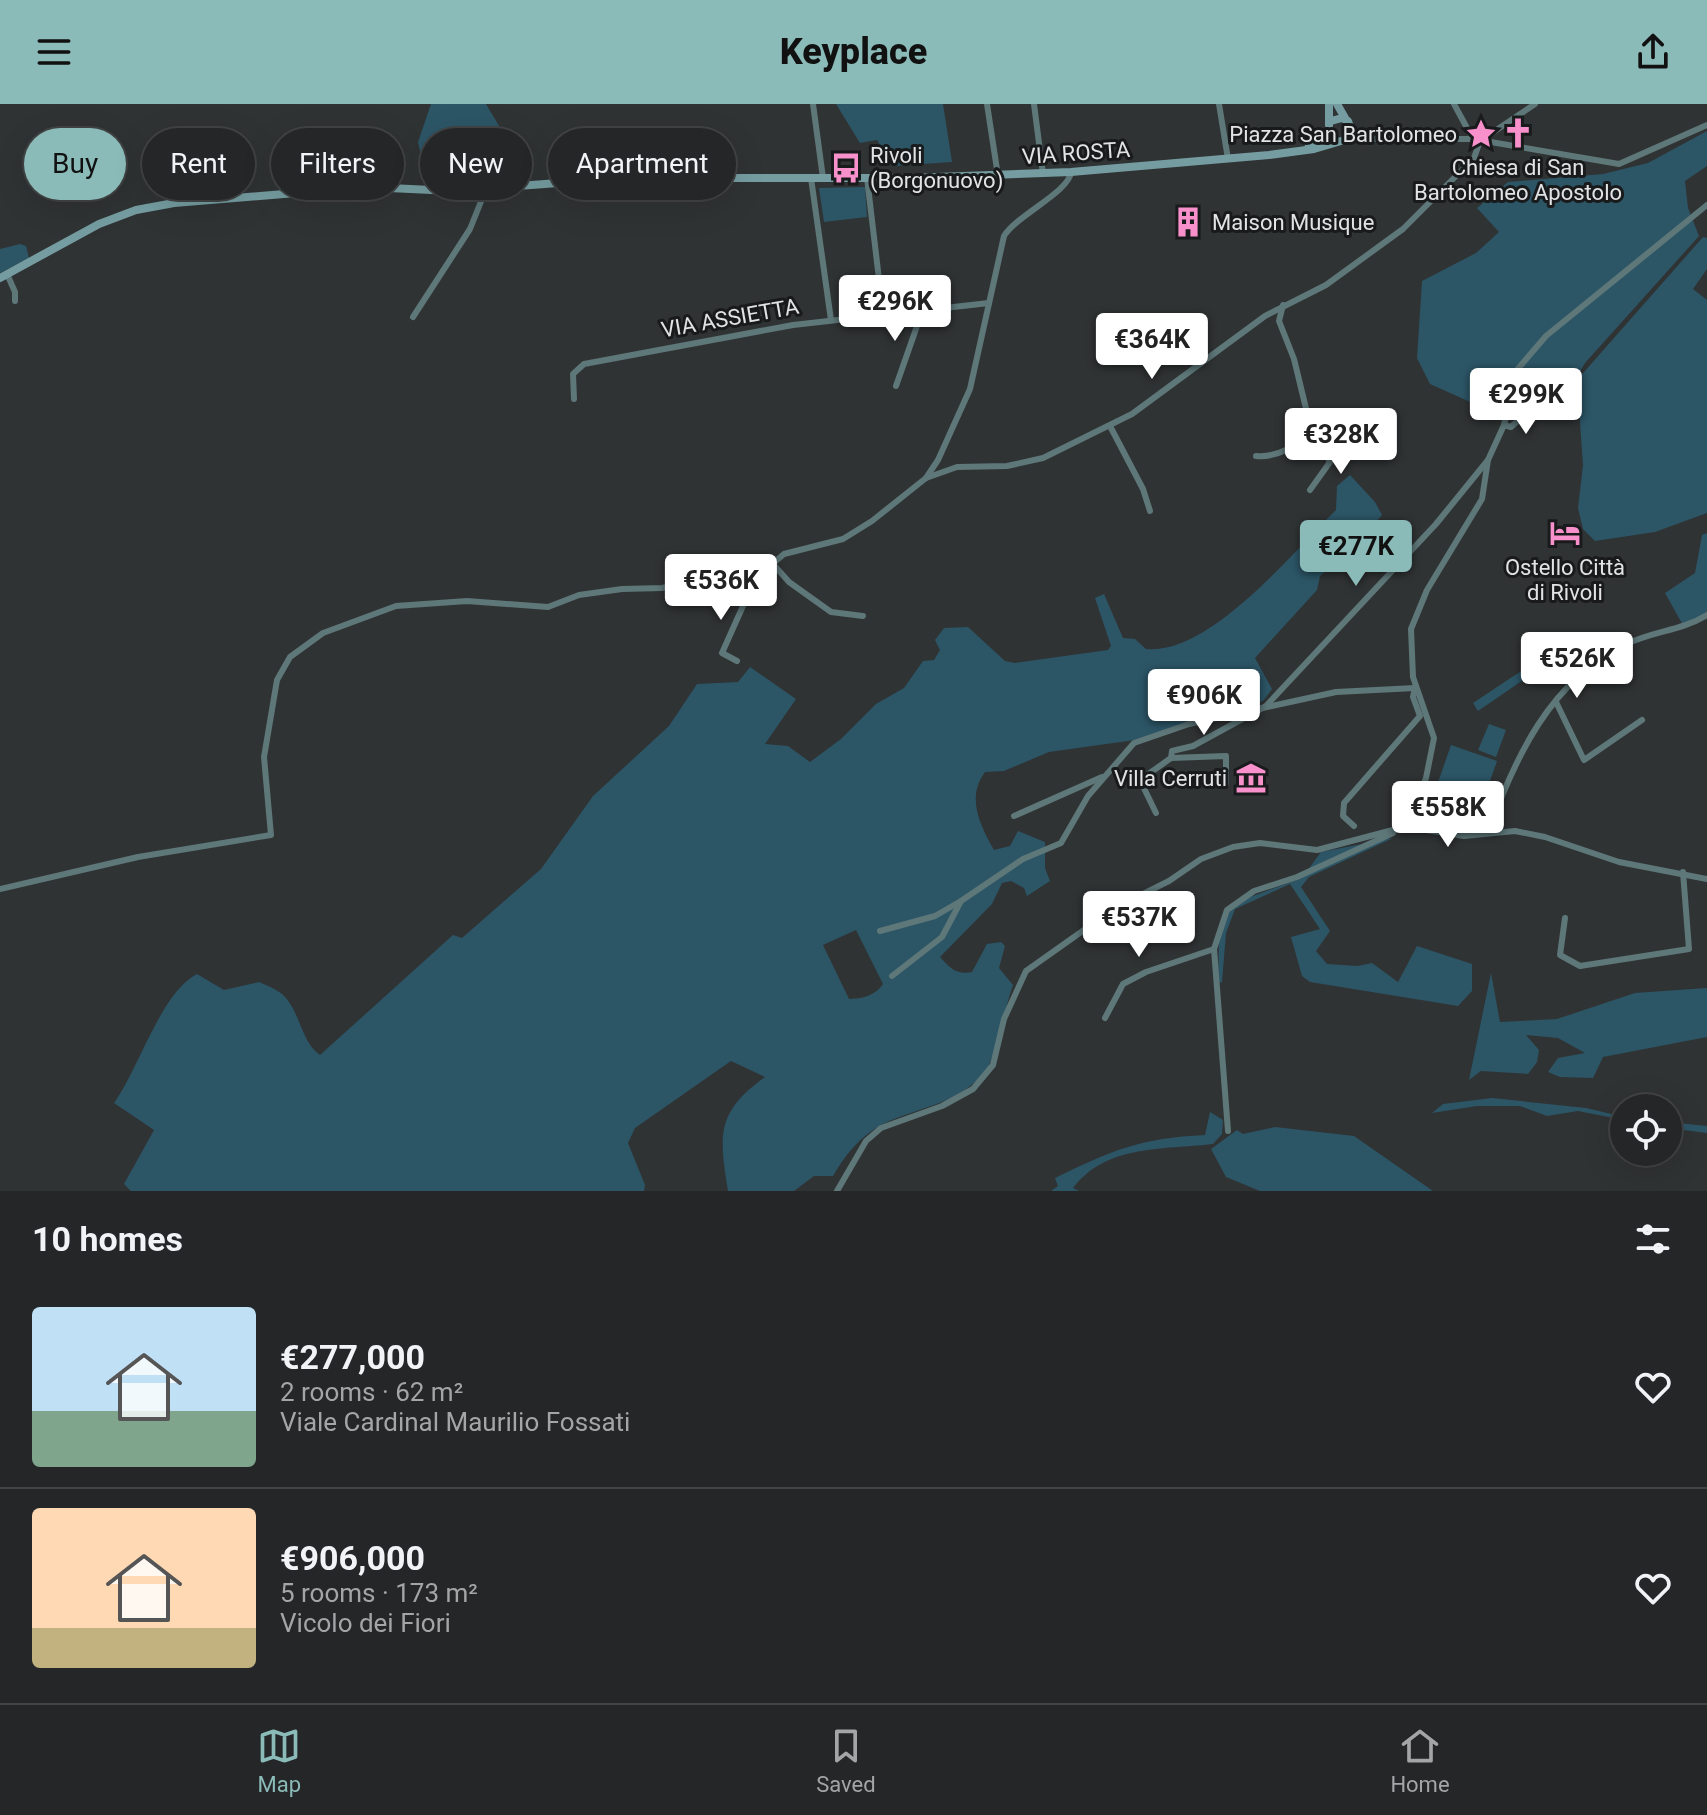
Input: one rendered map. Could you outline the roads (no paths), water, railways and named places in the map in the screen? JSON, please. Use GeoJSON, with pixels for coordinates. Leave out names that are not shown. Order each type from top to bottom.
{"type":"FeatureCollection","features":[{"type":"Feature","properties":{"kind":"street"},"geometry":{"type":"LineString","coordinates":[[813,104],[823,178]]}},
{"type":"Feature","properties":{"kind":"street"},"geometry":{"type":"LineString","coordinates":[[987,104],[998,176]]}},
{"type":"Feature","properties":{"kind":"street"},"geometry":{"type":"LineString","coordinates":[[1034,104],[1043,174]]}},
{"type":"Feature","properties":{"kind":"street"},"geometry":{"type":"LineString","coordinates":[[1219,104],[1228,159]]}},
{"type":"Feature","properties":{"kind":"street"},"geometry":{"type":"LineString","coordinates":[[1329,104],[1331,121],[1328,134],[1337,142],[1348,139],[1477,140],[1619,164],[1707,125]]}},
{"type":"Feature","properties":{"kind":"street"},"geometry":{"type":"LineString","coordinates":[[1337,104],[1352,128],[1348,139]]}},
{"type":"Feature","properties":{"kind":"street"},"geometry":{"type":"LineString","coordinates":[[926,478],[957,467],[1007,466],[1043,458],[1110,426],[1283,305],[1326,285],[1403,229],[1478,152],[1477,140],[1454,104]]}},
{"type":"Feature","properties":{"kind":"street"},"geometry":{"type":"LineString","coordinates":[[1477,140],[1497,131],[1535,104]]}},
{"type":"Feature","properties":{"kind":"street"},"geometry":{"type":"LineString","coordinates":[[1331,121],[1345,119]]}},
{"type":"Feature","properties":{"kind":"street","name":"VIA ROSTA"},"geometry":{"type":"LineString","coordinates":[[1299,150],[1328,134]]}},
{"type":"Feature","properties":{"kind":"street","name":"VIA ROSTA"},"geometry":{"type":"LineString","coordinates":[[532,185],[625,178],[1043,174],[1228,159],[1337,142]]}},
{"type":"Feature","properties":{"kind":"street"},"geometry":{"type":"LineString","coordinates":[[0,889],[138,857],[271,835],[264,757],[277,680],[290,657],[345,623],[388,608],[429,602],[548,607],[579,595],[662,588],[752,572],[772,565],[784,554],[843,539],[872,521],[926,478],[938,460],[970,389],[995,288],[1004,236],[1018,220],[1068,183],[1071,172]]}},
{"type":"Feature","properties":{"kind":"street"},"geometry":{"type":"LineString","coordinates":[[811,178],[831,320]]}},
{"type":"Feature","properties":{"kind":"street"},"geometry":{"type":"LineString","coordinates":[[867,178],[883,313]]}},
{"type":"Feature","properties":{"kind":"street","name":"VIA ROSTA"},"geometry":{"type":"LineString","coordinates":[[15,301],[15,292],[4,276],[99,224],[151,206],[368,187],[420,190]]}},
{"type":"Feature","properties":{"kind":"street"},"geometry":{"type":"LineString","coordinates":[[413,317],[470,229],[482,200]]}},
{"type":"Feature","properties":{"kind":"street"},"geometry":{"type":"LineString","coordinates":[[1171,758],[1172,751],[1193,746],[1266,706],[1488,460],[1504,425],[1516,371],[1546,336],[1707,205]]}},
{"type":"Feature","properties":{"kind":"street","name":"VIA ASSIETTA"},"geometry":{"type":"LineString","coordinates":[[574,399],[573,374],[584,364],[831,320],[989,303]]}},
{"type":"Feature","properties":{"kind":"street"},"geometry":{"type":"LineString","coordinates":[[1283,305],[1279,321],[1294,359],[1313,433],[1330,462],[1310,490]]}},
{"type":"Feature","properties":{"kind":"street"},"geometry":{"type":"LineString","coordinates":[[896,386],[923,309]]}},
{"type":"Feature","properties":{"kind":"street"},"geometry":{"type":"LineString","coordinates":[[1504,425],[1511,427],[1521,418],[1519,407],[1509,407]]}},
{"type":"Feature","properties":{"kind":"street"},"geometry":{"type":"LineString","coordinates":[[1110,426],[1143,489],[1150,511]]}},
{"type":"Feature","properties":{"kind":"street"},"geometry":{"type":"LineString","coordinates":[[1256,456],[1268,458],[1313,433]]}},
{"type":"Feature","properties":{"kind":"street"},"geometry":{"type":"LineString","coordinates":[[1228,1131],[1214,949],[1227,910],[1237,901],[1408,826],[1426,778],[1434,738],[1415,688],[1411,644],[1416,611],[1482,499],[1488,460]]}},
{"type":"Feature","properties":{"kind":"street"},"geometry":{"type":"LineString","coordinates":[[1465,488],[1482,499]]}},
{"type":"Feature","properties":{"kind":"street"},"geometry":{"type":"LineString","coordinates":[[772,565],[789,582],[831,612],[863,616]]}},
{"type":"Feature","properties":{"kind":"street"},"geometry":{"type":"LineString","coordinates":[[737,661],[722,653],[747,597],[771,572],[772,565]]}},
{"type":"Feature","properties":{"kind":"street"},"geometry":{"type":"LineString","coordinates":[[1488,832],[1519,752],[1572,682],[1626,644],[1684,627],[1707,615]]}},
{"type":"Feature","properties":{"kind":"street"},"geometry":{"type":"LineString","coordinates":[[880,931],[935,916],[1023,859],[1061,843],[1088,796],[1134,743],[1163,731],[1336,692],[1415,688]]}},
{"type":"Feature","properties":{"kind":"street"},"geometry":{"type":"LineString","coordinates":[[1354,826],[1343,816],[1344,803],[1420,716],[1413,697],[1415,688]]}},
{"type":"Feature","properties":{"kind":"street"},"geometry":{"type":"LineString","coordinates":[[1556,702],[1584,760],[1642,720]]}},
{"type":"Feature","properties":{"kind":"street"},"geometry":{"type":"LineString","coordinates":[[1156,813],[1140,780],[1171,758],[1226,756],[1226,784]]}},
{"type":"Feature","properties":{"kind":"street"},"geometry":{"type":"LineString","coordinates":[[1014,816],[1107,774]]}},
{"type":"Feature","properties":{"kind":"street"},"geometry":{"type":"LineString","coordinates":[[837,1191],[866,1141],[881,1128],[942,1106],[973,1089],[993,1065],[1004,1019],[1026,971],[1115,908],[1169,881],[1201,859],[1233,847],[1260,843],[1317,850],[1408,826],[1464,836],[1515,831],[1545,837],[1619,862],[1707,879]]}},
{"type":"Feature","properties":{"kind":"street"},"geometry":{"type":"LineString","coordinates":[[1565,918],[1560,955],[1580,966],[1689,949],[1683,872]]}},
{"type":"Feature","properties":{"kind":"street"},"geometry":{"type":"LineString","coordinates":[[892,976],[942,937],[961,901]]}},
{"type":"Feature","properties":{"kind":"street"},"geometry":{"type":"LineString","coordinates":[[1105,1018],[1123,984],[1146,972],[1214,949]]}},
{"type":"Feature","properties":{"kind":"place","name":"Chiesa di San Bartolomeo Apostolo"},"geometry":{"type":"Point","coordinates":[1518,133]}},
{"type":"Feature","properties":{"kind":"place","name":"Piazza San Bartolomeo"},"geometry":{"type":"Point","coordinates":[1481,134]}},
{"type":"Feature","properties":{"kind":"place","name":"Rivoli (Borgonuovo)"},"geometry":{"type":"Point","coordinates":[846,168]}},
{"type":"Feature","properties":{"kind":"place","name":"Maison Musique"},"geometry":{"type":"Point","coordinates":[1188,222]}},
{"type":"Feature","properties":{"kind":"place","name":"Ostello Città di Rivoli"},"geometry":{"type":"Point","coordinates":[1565,533]}},
{"type":"Feature","properties":{"kind":"place","name":"Villa Cerruti"},"geometry":{"type":"Point","coordinates":[1251,778]}}]}
